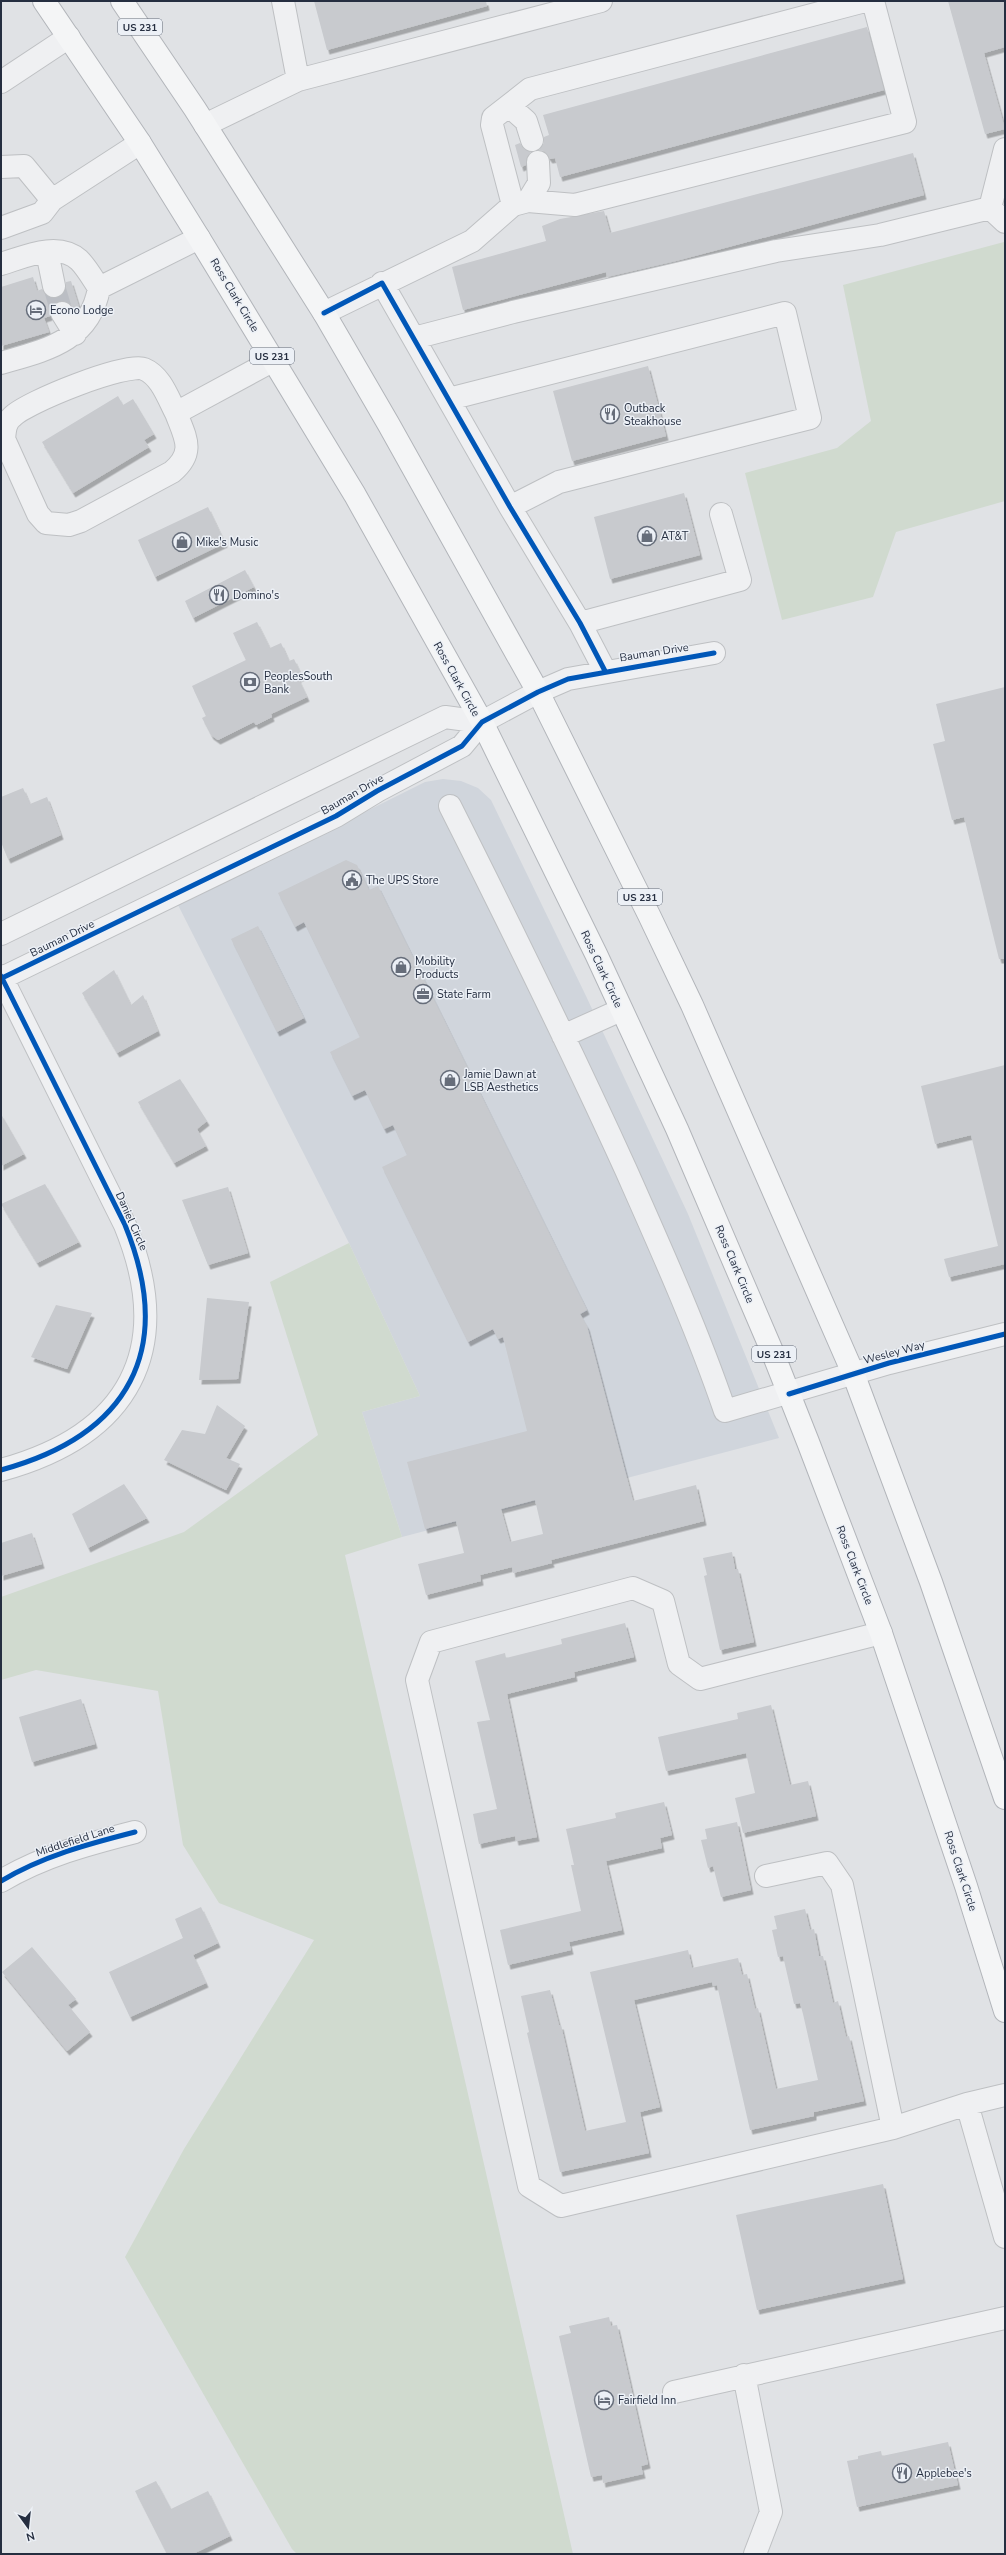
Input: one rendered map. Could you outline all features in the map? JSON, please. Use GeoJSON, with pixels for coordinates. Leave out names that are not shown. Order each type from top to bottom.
{"type":"FeatureCollection","features":[{"type":"Feature","properties":{"kind":"highway","name":"Ross Clark Circle"},"geometry":{"type":"LineString","coordinates":[[44,1],[140,143],[274,360],[355,495],[482,722],[621,1010],[677,1129],[789,1394],[881,1633],[1002,1993],[1005,2011]]}},
{"type":"Feature","properties":{"kind":"highway","name":"US 231"},"geometry":{"type":"LineString","coordinates":[[122,1],[205,125],[324,313],[446,525],[538,692],[692,1005],[853,1373],[955,1650],[1005,1798]]}},
{"type":"Feature","properties":{"kind":"street"},"geometry":{"type":"LineString","coordinates":[[283,1],[298,80]]}},
{"type":"Feature","properties":{"kind":"street"},"geometry":{"type":"LineString","coordinates":[[205,125],[298,80],[601,1]]}},
{"type":"Feature","properties":{"kind":"street"},"geometry":{"type":"LineString","coordinates":[[520,203],[492,125],[493,118],[530,89],[865,1]]}},
{"type":"Feature","properties":{"kind":"street"},"geometry":{"type":"LineString","coordinates":[[520,203],[575,205],[904,122],[873,1]]}},
{"type":"Feature","properties":{"kind":"street"},"geometry":{"type":"LineString","coordinates":[[1,82],[69,37]]}},
{"type":"Feature","properties":{"kind":"street"},"geometry":{"type":"LineString","coordinates":[[509,106],[526,121],[532,140]]}},
{"type":"Feature","properties":{"kind":"street"},"geometry":{"type":"LineString","coordinates":[[1,228],[42,214],[52,200],[140,143]]}},
{"type":"Feature","properties":{"kind":"street"},"geometry":{"type":"LineString","coordinates":[[414,338],[513,312],[776,251],[998,215],[1005,149]]}},
{"type":"Feature","properties":{"kind":"street"},"geometry":{"type":"LineString","coordinates":[[324,313],[382,283],[472,241],[520,203],[539,183],[538,162]]}},
{"type":"Feature","properties":{"kind":"street"},"geometry":{"type":"LineString","coordinates":[[1,167],[24,166],[52,200]]}},
{"type":"Feature","properties":{"kind":"street"},"geometry":{"type":"LineString","coordinates":[[100,288],[199,238]]}},
{"type":"Feature","properties":{"kind":"street"},"geometry":{"type":"LineString","coordinates":[[1,264],[59,250],[78,260],[100,288]]}},
{"type":"Feature","properties":{"kind":"street"},"geometry":{"type":"LineString","coordinates":[[48,252],[54,286]]}},
{"type":"Feature","properties":{"kind":"street"},"geometry":{"type":"LineString","coordinates":[[382,283],[510,507],[580,623],[605,671]]}},
{"type":"Feature","properties":{"kind":"street"},"geometry":{"type":"LineString","coordinates":[[1,363],[44,351],[75,334],[96,306],[100,288]]}},
{"type":"Feature","properties":{"kind":"street"},"geometry":{"type":"LineString","coordinates":[[62,313],[75,334]]}},
{"type":"Feature","properties":{"kind":"street"},"geometry":{"type":"LineString","coordinates":[[449,399],[785,313],[810,418],[559,482],[510,507]]}},
{"type":"Feature","properties":{"kind":"street"},"geometry":{"type":"LineString","coordinates":[[176,412],[274,360]]}},
{"type":"Feature","properties":{"kind":"street"},"geometry":{"type":"LineString","coordinates":[[130,368],[142,368],[151,372],[158,380],[176,412],[187,445],[187,454],[183,463],[172,472],[69,525],[46,524],[38,514],[4,439],[5,427],[19,410],[44,398],[130,368]]}},
{"type":"Feature","properties":{"kind":"street"},"geometry":{"type":"LineString","coordinates":[[580,623],[740,580],[721,514]]}},
{"type":"Feature","properties":{"kind":"street","name":"Bauman Drive"},"geometry":{"type":"LineString","coordinates":[[2,977],[336,816],[377,791],[462,746],[482,722],[538,692],[568,679],[714,652]]}},
{"type":"Feature","properties":{"kind":"street"},"geometry":{"type":"LineString","coordinates":[[1,934],[445,717],[482,722]]}},
{"type":"Feature","properties":{"kind":"street"},"geometry":{"type":"LineString","coordinates":[[450,806],[563,1036],[621,1010]]}},
{"type":"Feature","properties":{"kind":"street","name":"Daniel Circle"},"geometry":{"type":"LineString","coordinates":[[1,1470],[38,1459],[69,1444],[93,1428],[111,1411],[122,1395],[138,1362],[146,1323],[146,1305],[140,1266],[125,1225],[2,977]]}},
{"type":"Feature","properties":{"kind":"street","name":"Wesley Way"},"geometry":{"type":"LineString","coordinates":[[563,1036],[648,1219],[725,1411],[789,1394],[853,1373],[1005,1334]]}},
{"type":"Feature","properties":{"kind":"street"},"geometry":{"type":"LineString","coordinates":[[881,1633],[700,1679],[679,1664],[663,1600],[633,1588],[431,1642],[417,1680],[529,2186],[561,2206],[893,2128],[967,2104],[1005,2095]]}},
{"type":"Feature","properties":{"kind":"street","name":"Middlefield Lane"},"geometry":{"type":"LineString","coordinates":[[1,1881],[44,1859],[84,1845],[135,1832]]}},
{"type":"Feature","properties":{"kind":"street"},"geometry":{"type":"LineString","coordinates":[[766,1876],[828,1863],[842,1884],[893,2128]]}},
{"type":"Feature","properties":{"kind":"street"},"geometry":{"type":"LineString","coordinates":[[967,2104],[1005,2237]]}},
{"type":"Feature","properties":{"kind":"street"},"geometry":{"type":"LineString","coordinates":[[674,2392],[744,2375],[1005,2318]]}},
{"type":"Feature","properties":{"kind":"street"},"geometry":{"type":"LineString","coordinates":[[744,2375],[772,2512],[755,2554]]}},
{"type":"Feature","properties":{"kind":"shaded area"},"geometry":{"type":"Polygon","coordinates":[[[1004,242],[1005,501],[896,532],[873,597],[782,620],[745,473],[837,448],[871,421],[843,285],[1004,242]]]}},
{"type":"Feature","properties":{"kind":"shaded area"},"geometry":{"type":"Polygon","coordinates":[[[443,779],[461,781],[478,788],[491,800],[586,996],[688,1214],[779,1438],[402,1537],[362,1412],[420,1396],[349,1243],[178,905],[425,782],[443,779]]]}},
{"type":"Feature","properties":{"kind":"shaded area"},"geometry":{"type":"Polygon","coordinates":[[[349,1243],[420,1396],[362,1412],[402,1537],[345,1555],[573,2554],[297,2554],[292,2549],[125,2257],[184,2149],[314,1940],[219,1903],[183,1845],[158,1691],[36,1670],[1,1680],[1,1597],[184,1532],[318,1435],[270,1282],[349,1243]]]}},
{"type":"Feature","properties":{"kind":"building"},"geometry":{"type":"Polygon","coordinates":[[[314,1],[486,1],[487,6],[327,50],[314,1]]]}},
{"type":"Feature","properties":{"kind":"building"},"geometry":{"type":"Polygon","coordinates":[[[948,1],[1005,1],[1005,47],[984,53],[1005,129],[985,134],[948,1]]]}},
{"type":"Feature","properties":{"kind":"building"},"geometry":{"type":"Polygon","coordinates":[[[867,27],[884,90],[560,177],[555,158],[550,159],[544,151],[539,150],[544,143],[544,137],[549,135],[543,115],[867,27]]]}},
{"type":"Feature","properties":{"kind":"building"},"geometry":{"type":"Polygon","coordinates":[[[520,143],[524,149],[531,152],[527,157],[526,165],[521,167],[515,145],[520,143]]]}},
{"type":"Feature","properties":{"kind":"building"},"geometry":{"type":"Polygon","coordinates":[[[913,153],[924,195],[676,261],[607,277],[606,272],[463,310],[452,267],[546,241],[542,226],[560,219],[604,211],[610,233],[913,153]]]}},
{"type":"Feature","properties":{"kind":"building","name":"Econo Lodge"},"geometry":{"type":"Polygon","coordinates":[[[33,277],[37,291],[42,289],[50,298],[62,296],[66,290],[66,282],[71,281],[79,307],[74,309],[68,302],[56,302],[51,307],[50,316],[44,318],[49,332],[1,346],[1,287],[33,277]]]}},
{"type":"Feature","properties":{"kind":"building","name":"Outback Steakhouse"},"geometry":{"type":"Polygon","coordinates":[[[648,366],[666,436],[572,461],[553,391],[648,366]]]}},
{"type":"Feature","properties":{"kind":"building"},"geometry":{"type":"Polygon","coordinates":[[[118,396],[123,405],[133,399],[154,434],[144,440],[149,447],[73,493],[42,442],[118,396]]]}},
{"type":"Feature","properties":{"kind":"building","name":"AT&T"},"geometry":{"type":"Polygon","coordinates":[[[684,493],[700,555],[610,579],[594,517],[684,493]]]}},
{"type":"Feature","properties":{"kind":"building","name":"Mike's Music"},"geometry":{"type":"Polygon","coordinates":[[[208,507],[225,543],[155,577],[138,540],[208,507]]]}},
{"type":"Feature","properties":{"kind":"building","name":"Domino's"},"geometry":{"type":"Polygon","coordinates":[[[245,570],[254,587],[193,618],[185,601],[245,570]]]}},
{"type":"Feature","properties":{"kind":"building","name":"PeoplesSouth Bank"},"geometry":{"type":"Polygon","coordinates":[[[257,622],[270,648],[281,643],[289,661],[294,659],[302,676],[298,678],[307,697],[271,714],[272,717],[256,725],[254,722],[218,740],[211,735],[202,718],[206,716],[192,686],[246,660],[233,633],[257,622]]]}},
{"type":"Feature","properties":{"kind":"building"},"geometry":{"type":"Polygon","coordinates":[[[1005,687],[1005,959],[999,959],[964,817],[952,820],[933,744],[945,741],[936,704],[1005,687]]]}},
{"type":"Feature","properties":{"kind":"building"},"geometry":{"type":"Polygon","coordinates":[[[23,788],[30,804],[47,797],[61,835],[8,859],[1,842],[1,797],[23,788]]]}},
{"type":"Feature","properties":{"kind":"building"},"geometry":{"type":"Polygon","coordinates":[[[346,860],[357,865],[369,890],[378,886],[587,1310],[580,1314],[587,1326],[633,1501],[696,1485],[704,1521],[551,1560],[552,1563],[513,1573],[512,1567],[480,1575],[481,1581],[426,1595],[418,1564],[464,1553],[456,1521],[425,1529],[407,1462],[527,1431],[503,1337],[498,1339],[493,1329],[468,1342],[382,1167],[407,1155],[393,1125],[384,1129],[365,1090],[352,1096],[330,1052],[360,1037],[304,922],[295,927],[278,893],[346,860]],[[535,1500],[501,1509],[510,1542],[543,1534],[535,1500]]]}},
{"type":"Feature","properties":{"kind":"building"},"geometry":{"type":"Polygon","coordinates":[[[258,926],[304,1018],[277,1032],[231,939],[258,926]]]}},
{"type":"Feature","properties":{"kind":"building"},"geometry":{"type":"Polygon","coordinates":[[[114,970],[131,1005],[143,995],[158,1031],[117,1053],[82,993],[114,970]]]}},
{"type":"Feature","properties":{"kind":"building"},"geometry":{"type":"Polygon","coordinates":[[[1005,1065],[1005,1264],[949,1277],[944,1259],[998,1246],[971,1135],[935,1144],[921,1086],[1005,1065]]]}},
{"type":"Feature","properties":{"kind":"building"},"geometry":{"type":"Polygon","coordinates":[[[180,1079],[207,1121],[197,1129],[206,1146],[174,1163],[138,1102],[180,1079]]]}},
{"type":"Feature","properties":{"kind":"building"},"geometry":{"type":"Polygon","coordinates":[[[1,1114],[24,1154],[1,1166],[1,1114]]]}},
{"type":"Feature","properties":{"kind":"building"},"geometry":{"type":"Polygon","coordinates":[[[45,1184],[79,1242],[37,1263],[1,1204],[45,1184]]]}},
{"type":"Feature","properties":{"kind":"building"},"geometry":{"type":"Polygon","coordinates":[[[228,1187],[248,1253],[208,1265],[182,1200],[228,1187]]]}},
{"type":"Feature","properties":{"kind":"building"},"geometry":{"type":"Polygon","coordinates":[[[207,1298],[249,1302],[238,1379],[199,1380],[207,1298]]]}},
{"type":"Feature","properties":{"kind":"building"},"geometry":{"type":"Polygon","coordinates":[[[56,1305],[92,1313],[67,1369],[31,1357],[56,1305]]]}},
{"type":"Feature","properties":{"kind":"building"},"geometry":{"type":"Polygon","coordinates":[[[217,1405],[245,1426],[226,1458],[240,1464],[226,1490],[164,1460],[182,1430],[205,1434],[217,1405]]]}},
{"type":"Feature","properties":{"kind":"building"},"geometry":{"type":"Polygon","coordinates":[[[124,1484],[147,1518],[88,1548],[72,1514],[124,1484]]]}},
{"type":"Feature","properties":{"kind":"building"},"geometry":{"type":"Polygon","coordinates":[[[32,1533],[42,1564],[1,1576],[1,1543],[32,1533]]]}},
{"type":"Feature","properties":{"kind":"building"},"geometry":{"type":"Polygon","coordinates":[[[732,1552],[735,1569],[738,1569],[754,1642],[720,1650],[704,1576],[707,1575],[703,1558],[732,1552]]]}},
{"type":"Feature","properties":{"kind":"building"},"geometry":{"type":"Polygon","coordinates":[[[625,1623],[634,1657],[574,1672],[575,1677],[507,1694],[537,1837],[516,1841],[515,1836],[479,1844],[473,1814],[497,1809],[477,1722],[490,1720],[475,1661],[505,1653],[506,1658],[562,1644],[561,1639],[625,1623]]]}},
{"type":"Feature","properties":{"kind":"building"},"geometry":{"type":"Polygon","coordinates":[[[81,1699],[95,1744],[32,1762],[19,1717],[81,1699]]]}},
{"type":"Feature","properties":{"kind":"building"},"geometry":{"type":"Polygon","coordinates":[[[771,1705],[790,1785],[808,1781],[816,1816],[743,1833],[735,1798],[755,1793],[746,1753],[666,1771],[658,1737],[738,1719],[737,1713],[771,1705]]]}},
{"type":"Feature","properties":{"kind":"building"},"geometry":{"type":"Polygon","coordinates":[[[664,1802],[672,1835],[660,1838],[662,1848],[606,1861],[622,1930],[569,1942],[571,1950],[508,1965],[500,1930],[581,1911],[571,1865],[574,1865],[566,1829],[616,1818],[615,1813],[664,1802]]]}},
{"type":"Feature","properties":{"kind":"building"},"geometry":{"type":"Polygon","coordinates":[[[737,1822],[751,1890],[721,1897],[713,1866],[708,1868],[701,1840],[707,1839],[705,1829],[737,1822]]]}},
{"type":"Feature","properties":{"kind":"building"},"geometry":{"type":"Polygon","coordinates":[[[201,1907],[218,1943],[193,1955],[206,1983],[130,2017],[109,1972],[183,1938],[175,1919],[201,1907]]]}},
{"type":"Feature","properties":{"kind":"building"},"geometry":{"type":"Polygon","coordinates":[[[805,1909],[810,1930],[814,1929],[819,1956],[823,1956],[833,2003],[838,2001],[846,2037],[849,2036],[864,2101],[814,2112],[814,2116],[750,2130],[717,1985],[713,1986],[712,1982],[634,2000],[660,2107],[640,2112],[649,2153],[560,2172],[527,2033],[529,2032],[521,1996],[550,1990],[559,2025],[561,2025],[585,2131],[626,2122],[590,1972],[688,1950],[692,1968],[738,1958],[742,1975],[747,1974],[755,2009],[758,2008],[776,2089],[818,2080],[800,2003],[794,2004],[783,1956],[778,1957],[772,1930],[777,1929],[774,1916],[805,1909]]]}},
{"type":"Feature","properties":{"kind":"building"},"geometry":{"type":"Polygon","coordinates":[[[32,1947],[76,1999],[68,2005],[90,2032],[67,2051],[2,1972],[32,1947]]]}},
{"type":"Feature","properties":{"kind":"building"},"geometry":{"type":"Polygon","coordinates":[[[883,2184],[903,2279],[757,2310],[736,2215],[883,2184]]]}},
{"type":"Feature","properties":{"kind":"building","name":"Fairfield Inn"},"geometry":{"type":"Polygon","coordinates":[[[609,2317],[611,2326],[617,2325],[648,2464],[641,2466],[643,2474],[603,2483],[602,2475],[591,2477],[559,2336],[571,2333],[569,2326],[609,2317]]]}},
{"type":"Feature","properties":{"kind":"building","name":"Applebee's"},"geometry":{"type":"Polygon","coordinates":[[[948,2442],[958,2485],[857,2507],[847,2461],[858,2459],[858,2456],[881,2451],[882,2456],[948,2442]]]}},
{"type":"Feature","properties":{"kind":"building"},"geometry":{"type":"Polygon","coordinates":[[[156,2481],[171,2509],[208,2491],[230,2536],[193,2554],[167,2554],[135,2491],[156,2481]]]}},
{"type":"Feature","properties":{"kind":"tunnel"},"geometry":{"type":"LineString","coordinates":[[54,286],[62,313]]}},
{"type":"Feature","properties":{"kind":"cycle path"},"geometry":{"type":"LineString","coordinates":[[324,313],[382,283],[510,507],[580,623],[605,671]]}},
{"type":"Feature","properties":{"kind":"cycle path"},"geometry":{"type":"LineString","coordinates":[[2,978],[336,816],[377,791],[462,746],[482,722],[538,692],[568,679],[714,653]]}},
{"type":"Feature","properties":{"kind":"cycle path"},"geometry":{"type":"LineString","coordinates":[[1,976],[125,1225],[140,1270],[145,1311],[142,1348],[130,1381],[110,1410],[82,1435],[45,1455],[1,1470]]}},
{"type":"Feature","properties":{"kind":"cycle path"},"geometry":{"type":"LineString","coordinates":[[789,1394],[889,1363],[1005,1334]]}},
{"type":"Feature","properties":{"kind":"cycle path"},"geometry":{"type":"LineString","coordinates":[[1,1881],[33,1864],[49,1858],[83,1846],[135,1832]]}},
{"type":"Feature","properties":{"kind":"place","name":"Econo Lodge"},"geometry":{"type":"Point","coordinates":[36,310]}},
{"type":"Feature","properties":{"kind":"place","name":"Outback Steakhouse"},"geometry":{"type":"Point","coordinates":[610,414]}},
{"type":"Feature","properties":{"kind":"place","name":"AT&T"},"geometry":{"type":"Point","coordinates":[647,536]}},
{"type":"Feature","properties":{"kind":"place","name":"Mike's Music"},"geometry":{"type":"Point","coordinates":[182,542]}},
{"type":"Feature","properties":{"kind":"place","name":"Domino's"},"geometry":{"type":"Point","coordinates":[219,595]}},
{"type":"Feature","properties":{"kind":"place","name":"PeoplesSouth Bank"},"geometry":{"type":"Point","coordinates":[250,682]}},
{"type":"Feature","properties":{"kind":"place","name":"The UPS Store"},"geometry":{"type":"Point","coordinates":[352,880]}},
{"type":"Feature","properties":{"kind":"place","name":"Mobility Products"},"geometry":{"type":"Point","coordinates":[401,967]}},
{"type":"Feature","properties":{"kind":"place","name":"State Farm"},"geometry":{"type":"Point","coordinates":[423,994]}},
{"type":"Feature","properties":{"kind":"place","name":"Jamie Dawn at LSB Aesthetics"},"geometry":{"type":"Point","coordinates":[450,1080]}},
{"type":"Feature","properties":{"kind":"place","name":"Fairfield Inn"},"geometry":{"type":"Point","coordinates":[604,2400]}},
{"type":"Feature","properties":{"kind":"place","name":"Applebee's"},"geometry":{"type":"Point","coordinates":[902,2473]}}]}
